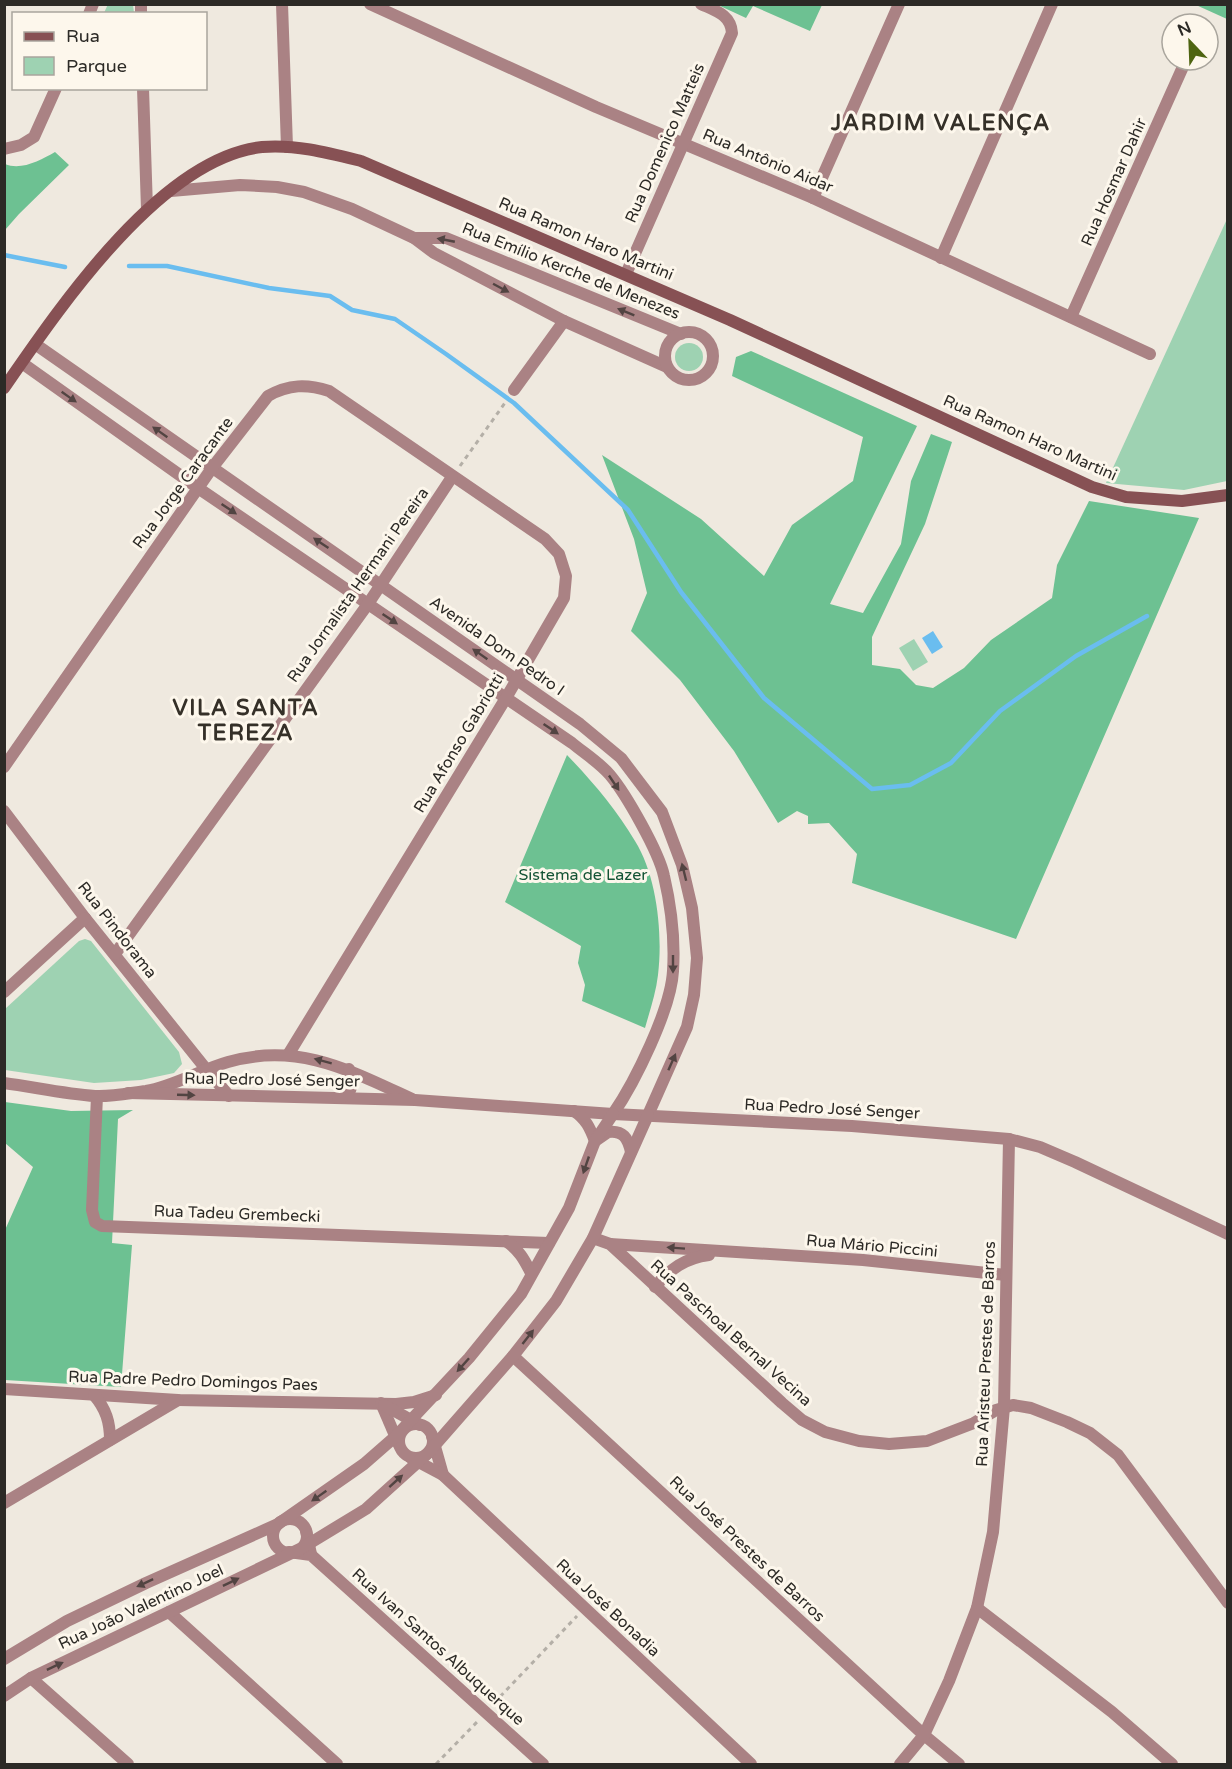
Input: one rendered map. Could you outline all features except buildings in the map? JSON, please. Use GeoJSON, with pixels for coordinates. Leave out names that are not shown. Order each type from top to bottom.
{"type":"FeatureCollection","features":[{"type":"Feature","properties":{"kind":"main road","name":"Rua Ramon Haro Martini"},"geometry":{"type":"LineString","coordinates":[[4,388],[35,344],[108,251],[147,209],[201,169],[239,152],[262,147],[286,147],[324,151],[361,161],[730,320],[1092,487],[1126,497],[1182,501],[1227,495]]}},
{"type":"Feature","properties":{"kind":"street"},"geometry":{"type":"LineString","coordinates":[[282,4],[286,147]]}},
{"type":"Feature","properties":{"kind":"street","name":"Rua Antônio Aidar"},"geometry":{"type":"LineString","coordinates":[[370,4],[596,107],[813,198],[1150,354]]}},
{"type":"Feature","properties":{"kind":"street","name":"Rua Domenico Matteis"},"geometry":{"type":"LineString","coordinates":[[626,274],[732,33],[725,15],[700,4]]}},
{"type":"Feature","properties":{"kind":"street"},"geometry":{"type":"LineString","coordinates":[[813,198],[898,4]]}},
{"type":"Feature","properties":{"kind":"street"},"geometry":{"type":"LineString","coordinates":[[941,258],[1052,4]]}},
{"type":"Feature","properties":{"kind":"street","name":"Rua Hosmar Dahir"},"geometry":{"type":"LineString","coordinates":[[1071,317],[1181,72]]}},
{"type":"Feature","properties":{"kind":"street"},"geometry":{"type":"LineString","coordinates":[[4,149],[21,145],[34,137],[55,90]]}},
{"type":"Feature","properties":{"kind":"street"},"geometry":{"type":"LineString","coordinates":[[143,90],[147,209]]}},
{"type":"Feature","properties":{"kind":"street","name":"Rua Emílio Kerche de Menezes"},"geometry":{"type":"LineString","coordinates":[[171,190],[240,185],[277,187],[304,192],[352,209],[414,238],[434,253],[564,321],[667,367]]}},
{"type":"Feature","properties":{"kind":"street","name":"Rua Emílio Kerche de Menezes"},"geometry":{"type":"LineString","coordinates":[[414,238],[446,238],[681,334]]}},
{"type":"Feature","properties":{"kind":"street"},"geometry":{"type":"LineString","coordinates":[[514,390],[564,321]]}},
{"type":"Feature","properties":{"kind":"street"},"geometry":{"type":"LineString","coordinates":[[688,332],[704,337],[712,351],[711,366],[700,378],[693,380],[678,378],[667,367],[665,359],[668,344],[681,334],[688,332]]}},
{"type":"Feature","properties":{"kind":"street","name":"Avenida Dom Pedro I"},"geometry":{"type":"LineString","coordinates":[[35,344],[580,724],[621,758],[662,812],[682,865],[692,908],[696,941],[694,994],[687,1027],[648,1115]]}},
{"type":"Feature","properties":{"kind":"street"},"geometry":{"type":"LineString","coordinates":[[22,363],[198,488],[572,743],[610,775],[641,823],[664,874],[672,934],[673,973],[660,1021],[625,1097],[614,1114]]}},
{"type":"Feature","properties":{"kind":"street","name":"Rua Jorge Caracante"},"geometry":{"type":"LineString","coordinates":[[4,767],[212,468],[268,396],[278,390],[294,386],[312,386],[329,391],[452,477]]}},
{"type":"Feature","properties":{"kind":"street","name":"Rua Jornalista Hermani Pereira"},"geometry":{"type":"LineString","coordinates":[[115,954],[368,604],[452,477]]}},
{"type":"Feature","properties":{"kind":"street","name":"Rua Afonso Gabriotti"},"geometry":{"type":"LineString","coordinates":[[288,1055],[517,680],[564,598],[566,576],[559,554],[545,539],[452,477]]}},
{"type":"Feature","properties":{"kind":"street","name":"Rua Pindorama"},"geometry":{"type":"LineString","coordinates":[[4,811],[85,918],[225,1092]]}},
{"type":"Feature","properties":{"kind":"street"},"geometry":{"type":"LineString","coordinates":[[4,992],[85,918]]}},
{"type":"Feature","properties":{"kind":"street","name":"Rua Pedro José Senger"},"geometry":{"type":"LineString","coordinates":[[4,1083],[97,1096],[128,1093],[166,1085],[227,1062],[255,1056],[288,1055],[349,1069],[415,1100]]}},
{"type":"Feature","properties":{"kind":"street"},"geometry":{"type":"LineString","coordinates":[[225,1092],[222,1072],[227,1062]]}},
{"type":"Feature","properties":{"kind":"street"},"geometry":{"type":"LineString","coordinates":[[337,1099],[344,1097],[351,1090],[353,1082],[349,1069]]}},
{"type":"Feature","properties":{"kind":"street","name":"Rua Pedro José Senger"},"geometry":{"type":"LineString","coordinates":[[128,1093],[225,1092],[337,1099],[415,1100],[614,1114],[852,1126],[1009,1139],[1040,1147],[1075,1162],[1227,1234]]}},
{"type":"Feature","properties":{"kind":"street","name":"Rua Tadeu Grembecki"},"geometry":{"type":"LineString","coordinates":[[97,1096],[92,1210],[95,1222],[102,1226],[549,1243]]}},
{"type":"Feature","properties":{"kind":"street"},"geometry":{"type":"LineString","coordinates":[[573,1111],[582,1117],[595,1141],[608,1132],[620,1133],[625,1136],[631,1152]]}},
{"type":"Feature","properties":{"kind":"street","name":"Rua João Valentino Joel"},"geometry":{"type":"LineString","coordinates":[[4,1659],[67,1621],[281,1522],[364,1464],[406,1431],[521,1293],[569,1208],[595,1141],[614,1114]]}},
{"type":"Feature","properties":{"kind":"street","name":"Rua João Valentino Joel"},"geometry":{"type":"LineString","coordinates":[[4,1696],[31,1678],[301,1547],[366,1509],[425,1451],[513,1356],[556,1301],[593,1238],[648,1115]]}},
{"type":"Feature","properties":{"kind":"street","name":"Rua Aristeu Prestes de Barros"},"geometry":{"type":"LineString","coordinates":[[900,1764],[924,1735],[950,1681],[977,1608],[993,1533],[1004,1407],[1009,1139]]}},
{"type":"Feature","properties":{"kind":"street","name":"Rua Paschoal Bernal Vecina"},"geometry":{"type":"LineString","coordinates":[[593,1238],[610,1244],[782,1403],[802,1420],[825,1432],[859,1441],[890,1444],[927,1441],[974,1423],[1004,1407]]}},
{"type":"Feature","properties":{"kind":"street"},"geometry":{"type":"LineString","coordinates":[[505,1240],[517,1248],[531,1273]]}},
{"type":"Feature","properties":{"kind":"street","name":"Rua Mário Piccini"},"geometry":{"type":"LineString","coordinates":[[610,1244],[863,1260],[1006,1275]]}},
{"type":"Feature","properties":{"kind":"street","name":"Rua Mário Piccini"},"geometry":{"type":"LineString","coordinates":[[655,1287],[668,1272],[683,1261],[702,1256],[734,1253]]}},
{"type":"Feature","properties":{"kind":"street","name":"Rua José Prestes de Barros"},"geometry":{"type":"LineString","coordinates":[[513,1356],[924,1735],[959,1764]]}},
{"type":"Feature","properties":{"kind":"street","name":"Rua Padre Pedro Domingos Paes"},"geometry":{"type":"LineString","coordinates":[[4,1389],[178,1400],[405,1404],[436,1395]]}},
{"type":"Feature","properties":{"kind":"street"},"geometry":{"type":"LineString","coordinates":[[94,1395],[108,1416],[110,1440]]}},
{"type":"Feature","properties":{"kind":"street"},"geometry":{"type":"LineString","coordinates":[[4,1503],[178,1400]]}},
{"type":"Feature","properties":{"kind":"street"},"geometry":{"type":"LineString","coordinates":[[381,1403],[406,1431],[404,1453],[425,1451],[428,1429],[406,1431]]}},
{"type":"Feature","properties":{"kind":"street","name":"Rua Padre Pedro Domingos Paes"},"geometry":{"type":"LineString","coordinates":[[381,1403],[406,1431]]}},
{"type":"Feature","properties":{"kind":"street"},"geometry":{"type":"LineString","coordinates":[[1004,1407],[1012,1405],[1031,1408],[1067,1422],[1090,1433],[1118,1455],[1227,1603]]}},
{"type":"Feature","properties":{"kind":"street","name":"Rua José Bonadia"},"geometry":{"type":"LineString","coordinates":[[425,1451],[444,1475],[751,1764]]}},
{"type":"Feature","properties":{"kind":"street","name":"Rua José Bonadia"},"geometry":{"type":"LineString","coordinates":[[425,1451],[444,1475]]}},
{"type":"Feature","properties":{"kind":"street"},"geometry":{"type":"LineString","coordinates":[[294,1519],[302,1524],[301,1547],[277,1548],[273,1540],[273,1531],[281,1522],[294,1519]]}},
{"type":"Feature","properties":{"kind":"street","name":"Rua Ivan Santos Albuquerque"},"geometry":{"type":"LineString","coordinates":[[301,1547],[543,1764]]}},
{"type":"Feature","properties":{"kind":"street"},"geometry":{"type":"LineString","coordinates":[[977,1608],[1112,1712],[1172,1764]]}},
{"type":"Feature","properties":{"kind":"street"},"geometry":{"type":"LineString","coordinates":[[169,1612],[337,1764]]}},
{"type":"Feature","properties":{"kind":"street"},"geometry":{"type":"LineString","coordinates":[[31,1678],[128,1764]]}},
{"type":"Feature","properties":{"kind":"path"},"geometry":{"type":"LineString","coordinates":[[452,477],[514,390]]}},
{"type":"Feature","properties":{"kind":"path"},"geometry":{"type":"LineString","coordinates":[[436,1764],[584,1608]]}},
{"type":"Feature","properties":{"kind":"green space"},"geometry":{"type":"Polygon","coordinates":[[[108,4],[133,5],[134,12],[104,12],[108,4]]]}},
{"type":"Feature","properties":{"kind":"green space"},"geometry":{"type":"Polygon","coordinates":[[[718,5],[822,5],[810,31],[753,6],[746,18],[718,5]]]}},
{"type":"Feature","properties":{"kind":"green space"},"geometry":{"type":"Polygon","coordinates":[[[1196,5],[1227,5],[1227,19],[1220,16],[1220,12],[1212,12],[1196,5]]]}},
{"type":"Feature","properties":{"kind":"green space"},"geometry":{"type":"Polygon","coordinates":[[[55,152],[69,165],[5,230],[5,164],[24,165],[55,152]]]}},
{"type":"Feature","properties":{"kind":"green space"},"geometry":{"type":"Polygon","coordinates":[[[1227,219],[1227,481],[1184,490],[1106,483],[1227,219]]]}},
{"type":"Feature","properties":{"kind":"green space"},"geometry":{"type":"Polygon","coordinates":[[[689,343],[699,347],[703,357],[699,367],[689,371],[679,367],[675,357],[679,347],[689,343]]]}},
{"type":"Feature","properties":{"kind":"green space"},"geometry":{"type":"Polygon","coordinates":[[[751,351],[917,426],[830,604],[863,613],[901,544],[911,481],[931,434],[952,442],[925,524],[872,637],[872,665],[900,669],[916,685],[933,688],[964,668],[991,640],[1052,598],[1057,565],[1089,501],[1199,518],[1016,939],[852,883],[857,854],[829,823],[808,824],[808,816],[797,811],[778,823],[734,751],[680,680],[631,631],[647,593],[634,539],[602,455],[701,519],[764,576],[792,525],[853,481],[863,437],[732,376],[736,357],[751,351]]]}},
{"type":"Feature","properties":{"kind":"green space"},"geometry":{"type":"Polygon","coordinates":[[[914,639],[928,662],[913,671],[899,648],[914,639]]]}},
{"type":"Feature","properties":{"kind":"green space","name":"Sistema de Lazer"},"geometry":{"type":"Polygon","coordinates":[[[567,755],[620,818],[643,855],[649,871],[657,906],[660,942],[656,988],[645,1028],[582,1001],[585,985],[578,963],[581,946],[505,902],[567,755]]]}},
{"type":"Feature","properties":{"kind":"green space"},"geometry":{"type":"Polygon","coordinates":[[[85,939],[91,941],[179,1052],[182,1064],[174,1073],[141,1080],[94,1083],[5,1070],[5,1009],[79,941],[85,939]]]}},
{"type":"Feature","properties":{"kind":"green space"},"geometry":{"type":"Polygon","coordinates":[[[5,1102],[71,1111],[133,1110],[118,1119],[112,1243],[132,1245],[121,1387],[5,1380],[5,1230],[33,1167],[5,1143],[5,1102]]]}},
{"type":"Feature","properties":{"kind":"water"},"geometry":{"type":"Polygon","coordinates":[[[933,631],[943,647],[932,654],[922,638],[933,631]]]}},
{"type":"Feature","properties":{"kind":"waterway"},"geometry":{"type":"LineString","coordinates":[[4,255],[65,267]]}},
{"type":"Feature","properties":{"kind":"waterway"},"geometry":{"type":"LineString","coordinates":[[129,266],[167,266],[269,288],[330,296],[352,310],[395,319],[446,354],[514,403],[628,510],[681,592],[764,698],[872,789],[910,785],[951,763],[1000,711],[1076,656],[1147,616]]}},
{"type":"Feature","properties":{"kind":"district","name":"JARDIM VALENÇA"},"geometry":{"type":"Point","coordinates":[941,123]}},
{"type":"Feature","properties":{"kind":"district","name":"VILA SANTA TEREZA"},"geometry":{"type":"Point","coordinates":[246,720]}}]}
